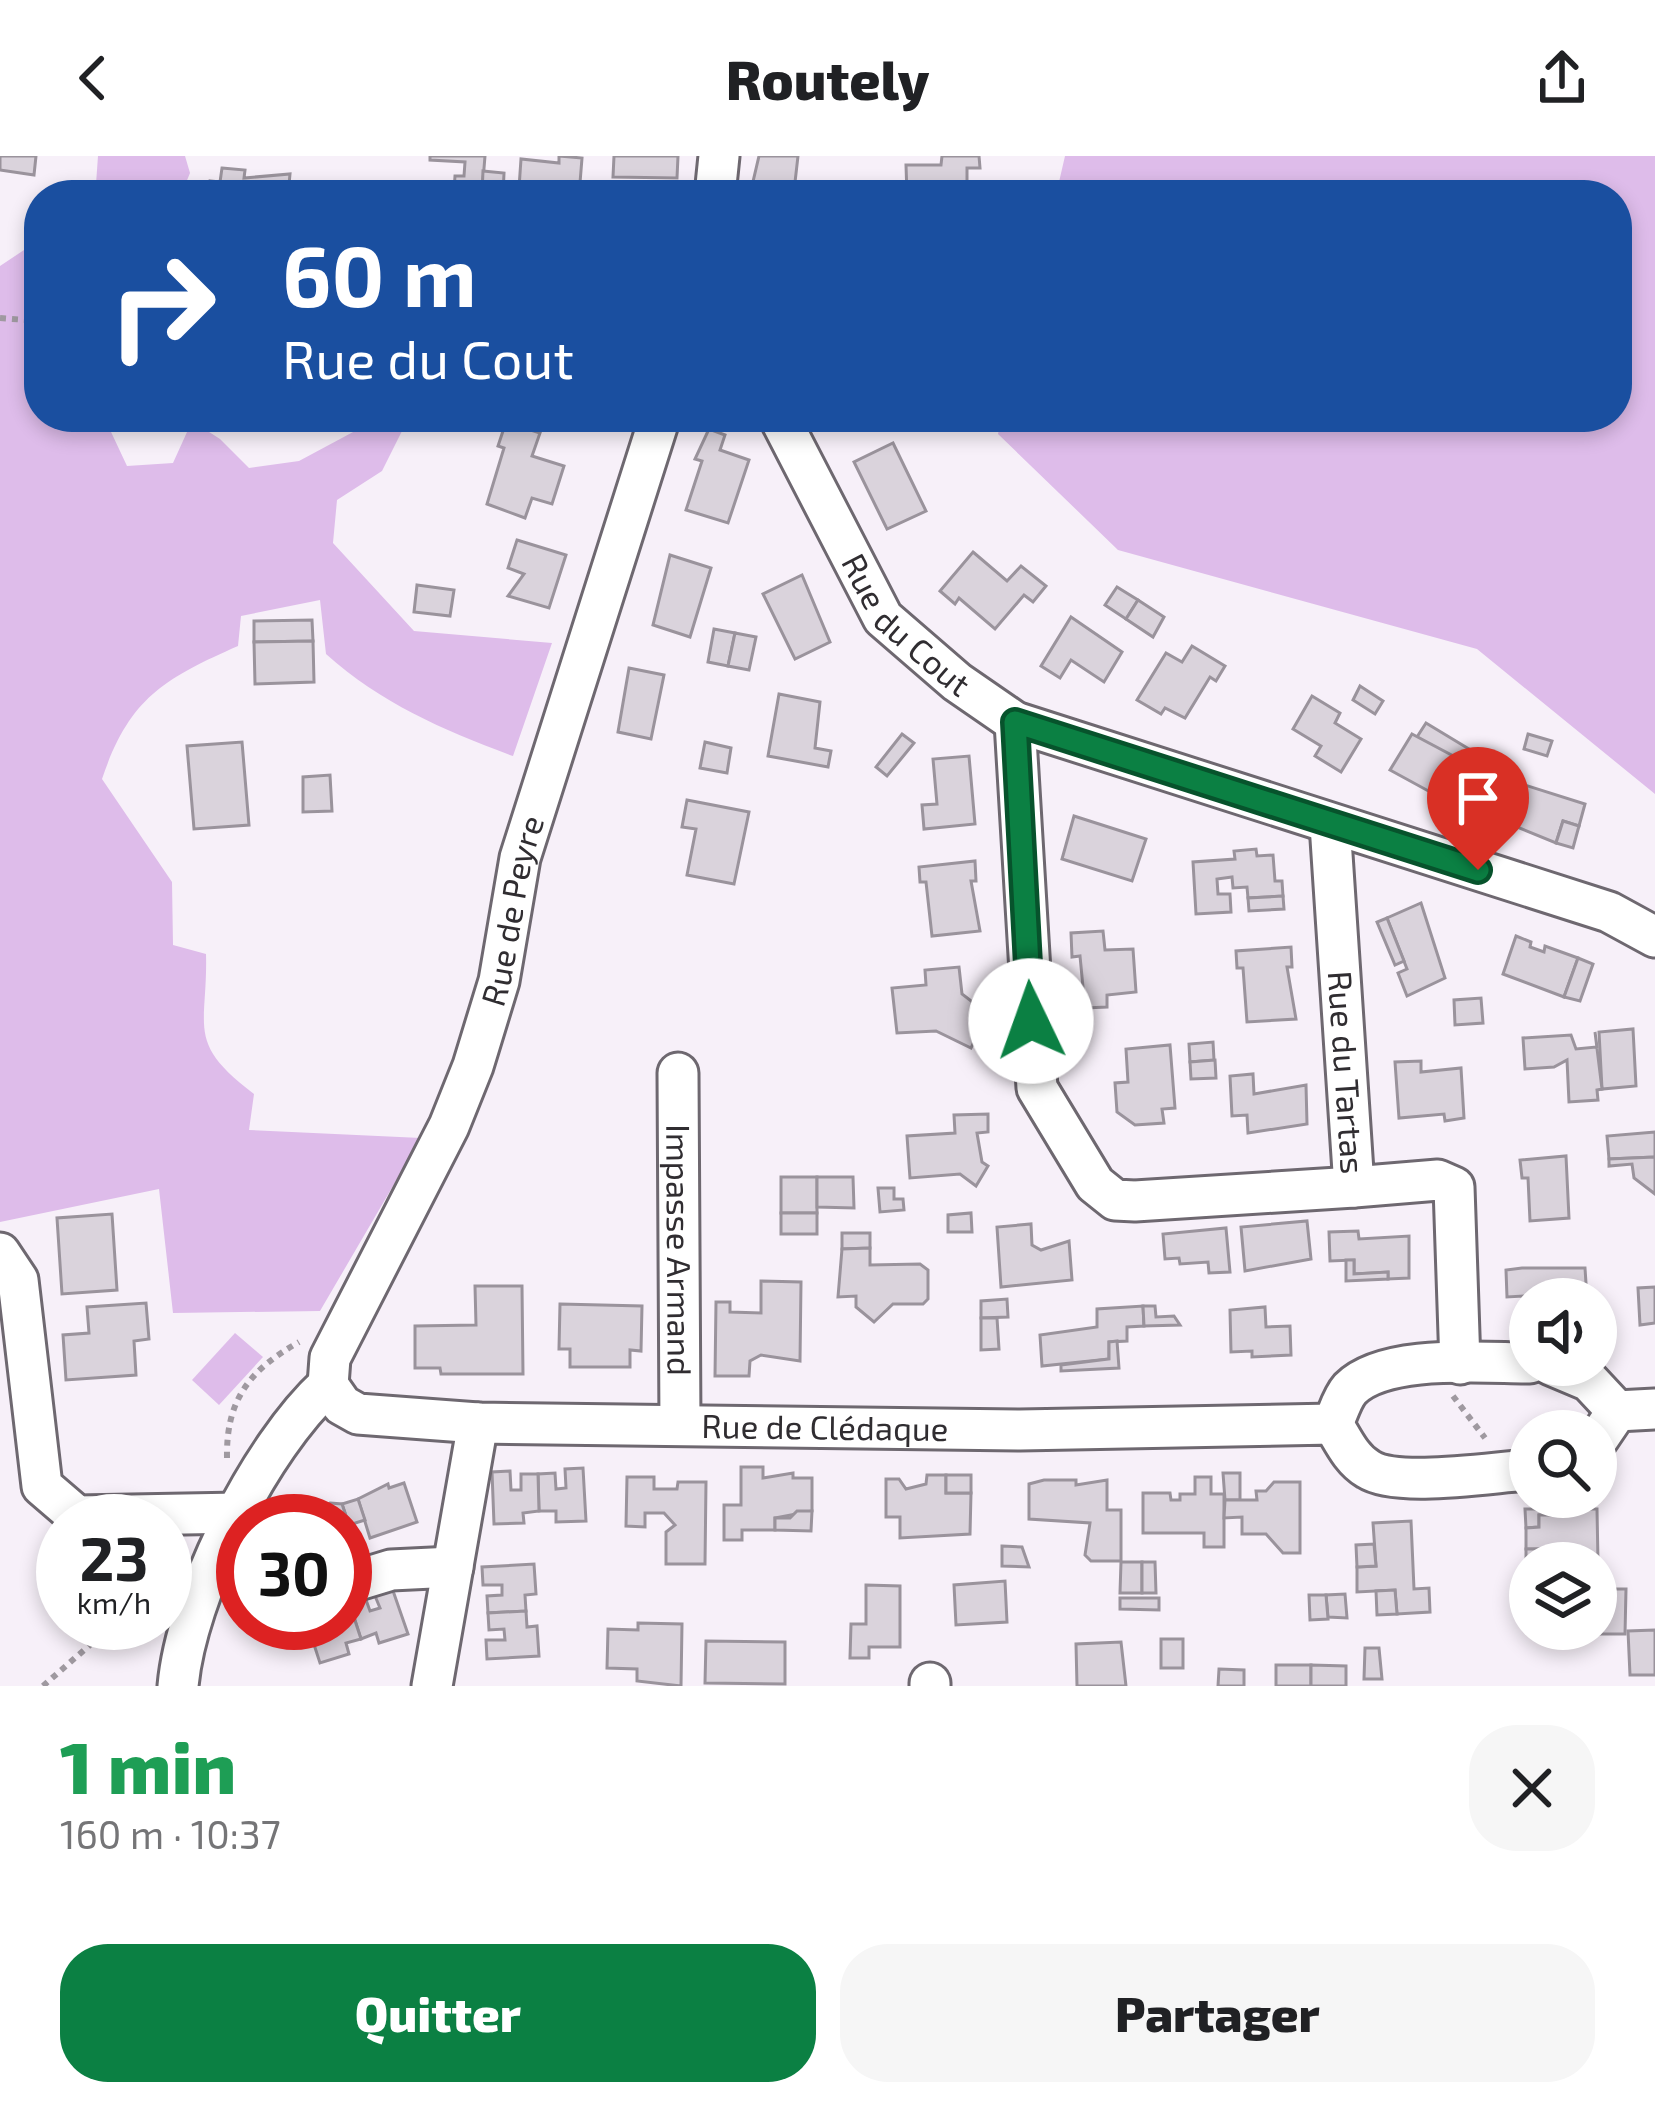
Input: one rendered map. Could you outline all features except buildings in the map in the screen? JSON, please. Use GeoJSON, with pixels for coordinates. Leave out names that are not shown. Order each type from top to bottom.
{"type":"FeatureCollection","features":[{"type":"Feature","properties":{"kind":"street","name":"Rue de Peyre"},"geometry":{"type":"LineString","coordinates":[[328,1385],[326,1372],[343,1329],[449,1126],[473,1066],[500,981],[520,858],[656,432]]}},
{"type":"Feature","properties":{"kind":"street","name":"Rue du Cout"},"geometry":{"type":"LineString","coordinates":[[787,432],[883,618],[957,682],[1015,722],[1609,912],[1655,937]]}},
{"type":"Feature","properties":{"kind":"street"},"geometry":{"type":"LineString","coordinates":[[1015,722],[1037,1088],[1096,1184],[1115,1200],[1135,1201],[1354,1187]]}},
{"type":"Feature","properties":{"kind":"street","name":"Rue du Tartas"},"geometry":{"type":"LineString","coordinates":[[1330,824],[1354,1187],[1438,1180],[1454,1187],[1444,1364]]}},
{"type":"Feature","properties":{"kind":"street","name":"Impasse Armand"},"geometry":{"type":"LineString","coordinates":[[678,1073],[680,1426]]}},
{"type":"Feature","properties":{"kind":"street"},"geometry":{"type":"LineString","coordinates":[[0,1253],[18,1280],[43,1486],[77,1516],[216,1513]]}},
{"type":"Feature","properties":{"kind":"street"},"geometry":{"type":"LineString","coordinates":[[1509,1363],[1444,1364],[1371,1373],[1347,1392],[1333,1424],[1354,1459],[1372,1473],[1402,1477],[1509,1471]]}},
{"type":"Feature","properties":{"kind":"street"},"geometry":{"type":"LineString","coordinates":[[250,1494],[277,1447],[328,1385]]}},
{"type":"Feature","properties":{"kind":"street","name":"Rue de Clédaque"},"geometry":{"type":"LineString","coordinates":[[328,1385],[342,1405],[358,1414],[478,1423],[1020,1430],[1333,1424]]}},
{"type":"Feature","properties":{"kind":"street"},"geometry":{"type":"LineString","coordinates":[[1593,1386],[1623,1421]]}},
{"type":"Feature","properties":{"kind":"street"},"geometry":{"type":"LineString","coordinates":[[432,1686],[478,1423]]}},
{"type":"Feature","properties":{"kind":"street"},"geometry":{"type":"LineString","coordinates":[[178,1686],[180,1662],[216,1566]]}},
{"type":"Feature","properties":{"kind":"street"},"geometry":{"type":"LineString","coordinates":[[372,1576],[391,1570],[453,1567]]}},
{"type":"Feature","properties":{"kind":"path"},"geometry":{"type":"LineString","coordinates":[[231,1494],[226,1425],[238,1391],[265,1362],[343,1329]]}},
{"type":"Feature","properties":{"kind":"path"},"geometry":{"type":"LineString","coordinates":[[1444,1364],[1509,1453]]}},
{"type":"Feature","properties":{"kind":"path"},"geometry":{"type":"LineString","coordinates":[[44,1686],[85,1650]]}},
{"type":"Feature","properties":{"kind":"shaded area"},"geometry":{"type":"Polygon","coordinates":[[[98,156],[185,156],[190,173],[187,180],[96,180],[98,156]]]}},
{"type":"Feature","properties":{"kind":"shaded area"},"geometry":{"type":"Polygon","coordinates":[[[1065,156],[1655,156],[1655,794],[1477,649],[1118,550],[998,434],[1632,432],[1632,180],[1059,180],[1065,156]]]}},
{"type":"Feature","properties":{"kind":"shaded area"},"geometry":{"type":"Polygon","coordinates":[[[24,250],[24,432],[111,432],[127,466],[173,463],[187,432],[209,432],[249,468],[299,461],[353,432],[402,432],[382,471],[337,500],[333,543],[414,631],[552,643],[513,756],[414,714],[347,672],[326,654],[320,600],[241,616],[238,646],[169,681],[137,710],[102,779],[172,882],[173,945],[206,954],[205,1032],[218,1061],[254,1094],[249,1130],[421,1138],[320,1311],[173,1313],[159,1189],[0,1222],[0,266],[24,250]]]}},
{"type":"Feature","properties":{"kind":"shaded area"},"geometry":{"type":"Polygon","coordinates":[[[235,1333],[263,1357],[219,1405],[192,1380],[235,1333]]]}},
{"type":"Feature","properties":{"kind":"route"},"geometry":{"type":"LineString","coordinates":[[1031,1021],[1015,722],[1478,870]]}}]}
